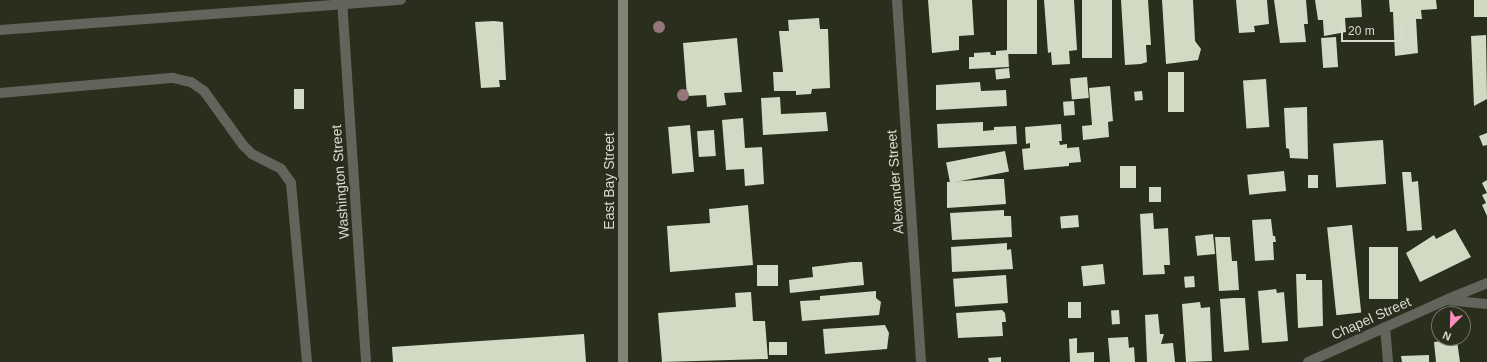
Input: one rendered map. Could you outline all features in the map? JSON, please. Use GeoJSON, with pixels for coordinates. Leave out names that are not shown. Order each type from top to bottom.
{"type":"FeatureCollection","features":[{"type":"Feature","properties":{"kind":"main road","name":"East Bay Street"},"geometry":{"type":"LineString","coordinates":[[623,0],[623,362]]}},
{"type":"Feature","properties":{"kind":"street"},"geometry":{"type":"LineString","coordinates":[[0,30],[343,2],[401,0]]}},
{"type":"Feature","properties":{"kind":"street","name":"Alexander Street"},"geometry":{"type":"LineString","coordinates":[[897,0],[921,362]]}},
{"type":"Feature","properties":{"kind":"street","name":"Washington Street"},"geometry":{"type":"LineString","coordinates":[[343,2],[366,362]]}},
{"type":"Feature","properties":{"kind":"street"},"geometry":{"type":"LineString","coordinates":[[0,93],[173,78],[191,82],[204,91],[243,145],[252,154],[281,169],[290,183],[307,362]]}},
{"type":"Feature","properties":{"kind":"street","name":"Chapel Street"},"geometry":{"type":"LineString","coordinates":[[1308,362],[1487,283]]}},
{"type":"Feature","properties":{"kind":"street","name":"Chapel Street"},"geometry":{"type":"LineString","coordinates":[[1446,300],[1487,304]]}},
{"type":"Feature","properties":{"kind":"street"},"geometry":{"type":"LineString","coordinates":[[1385,327],[1388,362]]}},
{"type":"Feature","properties":{"kind":"building"},"geometry":{"type":"Polygon","coordinates":[[[928,0],[972,0],[974,35],[959,36],[959,50],[932,53],[928,0]]]}},
{"type":"Feature","properties":{"kind":"building"},"geometry":{"type":"Polygon","coordinates":[[[1007,0],[1037,0],[1037,54],[1007,54],[1007,0]]]}},
{"type":"Feature","properties":{"kind":"building"},"geometry":{"type":"Polygon","coordinates":[[[1044,0],[1074,0],[1077,50],[1069,51],[1070,64],[1052,65],[1051,52],[1048,53],[1044,0]]]}},
{"type":"Feature","properties":{"kind":"building"},"geometry":{"type":"Polygon","coordinates":[[[1082,0],[1112,0],[1112,58],[1082,58],[1082,0]]]}},
{"type":"Feature","properties":{"kind":"building"},"geometry":{"type":"Polygon","coordinates":[[[1121,0],[1148,0],[1151,45],[1146,45],[1147,62],[1125,65],[1121,0]]]}},
{"type":"Feature","properties":{"kind":"building"},"geometry":{"type":"Polygon","coordinates":[[[1162,0],[1193,0],[1195,41],[1201,49],[1198,60],[1166,64],[1162,0]]]}},
{"type":"Feature","properties":{"kind":"building"},"geometry":{"type":"Polygon","coordinates":[[[1236,0],[1267,0],[1269,24],[1254,26],[1255,32],[1239,33],[1236,0]]]}},
{"type":"Feature","properties":{"kind":"building"},"geometry":{"type":"Polygon","coordinates":[[[1274,0],[1306,0],[1308,24],[1304,24],[1306,42],[1280,43],[1274,0]]]}},
{"type":"Feature","properties":{"kind":"building"},"geometry":{"type":"Polygon","coordinates":[[[1315,0],[1361,0],[1362,17],[1345,18],[1346,32],[1324,36],[1323,20],[1318,20],[1315,0]]]}},
{"type":"Feature","properties":{"kind":"building"},"geometry":{"type":"Polygon","coordinates":[[[1389,0],[1436,0],[1437,9],[1421,10],[1422,19],[1416,19],[1418,53],[1395,56],[1393,12],[1390,12],[1389,0]]]}},
{"type":"Feature","properties":{"kind":"building"},"geometry":{"type":"Polygon","coordinates":[[[1474,0],[1487,0],[1487,17],[1474,17],[1474,0]]]}},
{"type":"Feature","properties":{"kind":"building"},"geometry":{"type":"Polygon","coordinates":[[[819,18],[820,29],[828,29],[830,88],[812,89],[811,94],[796,95],[796,91],[774,91],[773,72],[783,72],[779,31],[789,31],[788,20],[819,18]]]}},
{"type":"Feature","properties":{"kind":"building"},"geometry":{"type":"Polygon","coordinates":[[[475,22],[503,22],[506,80],[499,80],[500,87],[481,88],[475,22]]]}},
{"type":"Feature","properties":{"kind":"building"},"geometry":{"type":"Polygon","coordinates":[[[1486,35],[1487,99],[1474,106],[1471,36],[1486,35]]]}},
{"type":"Feature","properties":{"kind":"building"},"geometry":{"type":"Polygon","coordinates":[[[1336,37],[1338,67],[1323,68],[1321,38],[1336,37]]]}},
{"type":"Feature","properties":{"kind":"building"},"geometry":{"type":"Polygon","coordinates":[[[737,38],[742,92],[724,93],[726,105],[707,107],[706,95],[687,96],[683,43],[737,38]]]}},
{"type":"Feature","properties":{"kind":"building"},"geometry":{"type":"Polygon","coordinates":[[[1008,50],[1009,67],[969,69],[969,57],[974,57],[974,53],[990,52],[991,55],[996,55],[996,51],[1008,50]]]}},
{"type":"Feature","properties":{"kind":"building"},"geometry":{"type":"Polygon","coordinates":[[[1009,68],[1010,78],[996,79],[995,69],[1009,68]]]}},
{"type":"Feature","properties":{"kind":"building"},"geometry":{"type":"Polygon","coordinates":[[[1168,72],[1184,72],[1184,112],[1168,112],[1168,72]]]}},
{"type":"Feature","properties":{"kind":"building"},"geometry":{"type":"Polygon","coordinates":[[[1087,77],[1089,98],[1072,99],[1070,78],[1087,77]]]}},
{"type":"Feature","properties":{"kind":"building"},"geometry":{"type":"Polygon","coordinates":[[[1266,79],[1269,127],[1246,128],[1243,81],[1266,79]]]}},
{"type":"Feature","properties":{"kind":"building"},"geometry":{"type":"Polygon","coordinates":[[[980,82],[981,91],[1006,90],[1007,106],[936,110],[936,85],[980,82]]]}},
{"type":"Feature","properties":{"kind":"building"},"geometry":{"type":"Polygon","coordinates":[[[1110,86],[1113,121],[1108,122],[1109,137],[1083,140],[1082,126],[1092,125],[1089,88],[1110,86]]]}},
{"type":"Feature","properties":{"kind":"building"},"geometry":{"type":"Polygon","coordinates":[[[294,89],[304,89],[304,109],[294,109],[294,89]]]}},
{"type":"Feature","properties":{"kind":"building"},"geometry":{"type":"Polygon","coordinates":[[[1142,91],[1143,100],[1135,101],[1134,92],[1142,91]]]}},
{"type":"Feature","properties":{"kind":"building"},"geometry":{"type":"Polygon","coordinates":[[[780,97],[781,114],[826,112],[828,131],[763,135],[761,98],[780,97]]]}},
{"type":"Feature","properties":{"kind":"building"},"geometry":{"type":"Polygon","coordinates":[[[1074,101],[1075,115],[1064,116],[1063,102],[1074,101]]]}},
{"type":"Feature","properties":{"kind":"building"},"geometry":{"type":"Polygon","coordinates":[[[1307,107],[1308,159],[1290,158],[1289,149],[1286,148],[1284,108],[1307,107]]]}},
{"type":"Feature","properties":{"kind":"building"},"geometry":{"type":"Polygon","coordinates":[[[743,118],[745,148],[762,147],[764,184],[745,186],[744,169],[726,170],[722,120],[743,118]]]}},
{"type":"Feature","properties":{"kind":"building"},"geometry":{"type":"Polygon","coordinates":[[[983,122],[983,131],[994,130],[994,127],[1016,126],[1017,144],[938,148],[937,124],[983,122]]]}},
{"type":"Feature","properties":{"kind":"building"},"geometry":{"type":"Polygon","coordinates":[[[1061,124],[1062,141],[1059,141],[1060,145],[1067,144],[1067,148],[1079,147],[1081,162],[1069,163],[1069,166],[1024,170],[1022,149],[1030,148],[1030,143],[1026,144],[1025,127],[1061,124]]]}},
{"type":"Feature","properties":{"kind":"building"},"geometry":{"type":"Polygon","coordinates":[[[690,125],[694,172],[672,174],[668,127],[690,125]]]}},
{"type":"Feature","properties":{"kind":"building"},"geometry":{"type":"Polygon","coordinates":[[[714,130],[716,156],[699,157],[697,131],[714,130]]]}},
{"type":"Feature","properties":{"kind":"building"},"geometry":{"type":"Polygon","coordinates":[[[1487,133],[1487,145],[1483,146],[1479,136],[1487,133]]]}},
{"type":"Feature","properties":{"kind":"building"},"geometry":{"type":"Polygon","coordinates":[[[1383,140],[1386,184],[1336,187],[1333,143],[1383,140]]]}},
{"type":"Feature","properties":{"kind":"building"},"geometry":{"type":"Polygon","coordinates":[[[1005,151],[1009,172],[950,183],[946,162],[1005,151]]]}},
{"type":"Feature","properties":{"kind":"building"},"geometry":{"type":"Polygon","coordinates":[[[1120,166],[1136,166],[1136,188],[1120,188],[1120,166]]]}},
{"type":"Feature","properties":{"kind":"building"},"geometry":{"type":"Polygon","coordinates":[[[1284,171],[1286,191],[1249,195],[1247,175],[1284,171]]]}},
{"type":"Feature","properties":{"kind":"building"},"geometry":{"type":"Polygon","coordinates":[[[1402,172],[1411,172],[1412,182],[1418,181],[1422,230],[1407,231],[1402,172]]]}},
{"type":"Feature","properties":{"kind":"building"},"geometry":{"type":"Polygon","coordinates":[[[1308,175],[1318,175],[1318,188],[1308,188],[1308,175]]]}},
{"type":"Feature","properties":{"kind":"building"},"geometry":{"type":"Polygon","coordinates":[[[1004,179],[1006,204],[947,208],[947,182],[1004,179]]]}},
{"type":"Feature","properties":{"kind":"building"},"geometry":{"type":"Polygon","coordinates":[[[1487,180],[1487,193],[1482,183],[1487,180]]]}},
{"type":"Feature","properties":{"kind":"building"},"geometry":{"type":"Polygon","coordinates":[[[1149,187],[1161,187],[1161,202],[1149,202],[1149,187]]]}},
{"type":"Feature","properties":{"kind":"building"},"geometry":{"type":"Polygon","coordinates":[[[1487,193],[1487,216],[1482,205],[1486,203],[1482,195],[1487,193]]]}},
{"type":"Feature","properties":{"kind":"building"},"geometry":{"type":"Polygon","coordinates":[[[748,205],[753,265],[670,272],[667,226],[710,223],[709,209],[748,205]]]}},
{"type":"Feature","properties":{"kind":"building"},"geometry":{"type":"Polygon","coordinates":[[[1004,210],[1004,216],[1011,216],[1012,237],[952,240],[950,213],[1004,210]]]}},
{"type":"Feature","properties":{"kind":"building"},"geometry":{"type":"Polygon","coordinates":[[[1153,213],[1154,229],[1168,228],[1170,265],[1164,265],[1165,274],[1143,275],[1140,214],[1153,213]]]}},
{"type":"Feature","properties":{"kind":"building"},"geometry":{"type":"Polygon","coordinates":[[[1078,215],[1079,227],[1061,229],[1060,217],[1078,215]]]}},
{"type":"Feature","properties":{"kind":"building"},"geometry":{"type":"Polygon","coordinates":[[[1271,219],[1273,236],[1275,236],[1276,242],[1273,242],[1274,260],[1255,261],[1252,220],[1271,219]]]}},
{"type":"Feature","properties":{"kind":"building"},"geometry":{"type":"Polygon","coordinates":[[[1352,225],[1361,313],[1336,315],[1327,228],[1352,225]]]}},
{"type":"Feature","properties":{"kind":"building"},"geometry":{"type":"Polygon","coordinates":[[[1455,229],[1471,257],[1420,282],[1406,253],[1434,235],[1436,239],[1455,229]]]}},
{"type":"Feature","properties":{"kind":"building"},"geometry":{"type":"Polygon","coordinates":[[[1213,234],[1215,254],[1197,256],[1195,236],[1213,234]]]}},
{"type":"Feature","properties":{"kind":"building"},"geometry":{"type":"Polygon","coordinates":[[[1215,237],[1230,237],[1232,261],[1237,261],[1239,290],[1219,291],[1215,237]]]}},
{"type":"Feature","properties":{"kind":"building"},"geometry":{"type":"Polygon","coordinates":[[[1007,243],[1007,250],[1011,249],[1013,269],[952,272],[951,247],[1007,243]]]}},
{"type":"Feature","properties":{"kind":"building"},"geometry":{"type":"Polygon","coordinates":[[[1369,247],[1398,247],[1398,299],[1369,299],[1369,247]]]}},
{"type":"Feature","properties":{"kind":"building"},"geometry":{"type":"Polygon","coordinates":[[[862,262],[864,285],[790,293],[789,280],[813,277],[812,267],[862,262]]]}},
{"type":"Feature","properties":{"kind":"building"},"geometry":{"type":"Polygon","coordinates":[[[1103,264],[1105,284],[1083,286],[1081,266],[1103,264]]]}},
{"type":"Feature","properties":{"kind":"building"},"geometry":{"type":"Polygon","coordinates":[[[757,265],[778,265],[778,286],[757,286],[757,265]]]}},
{"type":"Feature","properties":{"kind":"building"},"geometry":{"type":"Polygon","coordinates":[[[1296,274],[1306,274],[1306,280],[1322,280],[1323,326],[1298,328],[1296,274]]]}},
{"type":"Feature","properties":{"kind":"building"},"geometry":{"type":"Polygon","coordinates":[[[1006,275],[1008,303],[955,307],[953,279],[1006,275]]]}},
{"type":"Feature","properties":{"kind":"building"},"geometry":{"type":"Polygon","coordinates":[[[1194,276],[1195,287],[1185,288],[1184,277],[1194,276]]]}},
{"type":"Feature","properties":{"kind":"building"},"geometry":{"type":"Polygon","coordinates":[[[1276,289],[1277,293],[1284,292],[1288,341],[1262,343],[1258,291],[1276,289]]]}},
{"type":"Feature","properties":{"kind":"building"},"geometry":{"type":"Polygon","coordinates":[[[876,291],[876,298],[881,302],[879,315],[802,321],[800,301],[820,300],[820,296],[876,291]]]}},
{"type":"Feature","properties":{"kind":"building"},"geometry":{"type":"Polygon","coordinates":[[[751,292],[753,321],[765,321],[768,359],[662,362],[658,313],[736,307],[735,293],[751,292]]]}},
{"type":"Feature","properties":{"kind":"building"},"geometry":{"type":"Polygon","coordinates":[[[1245,298],[1249,350],[1224,352],[1220,299],[1245,298]]]}},
{"type":"Feature","properties":{"kind":"building"},"geometry":{"type":"Polygon","coordinates":[[[1068,302],[1081,302],[1081,318],[1068,318],[1068,302]]]}},
{"type":"Feature","properties":{"kind":"building"},"geometry":{"type":"Polygon","coordinates":[[[1200,302],[1201,308],[1210,307],[1212,361],[1186,362],[1182,304],[1200,302]]]}},
{"type":"Feature","properties":{"kind":"building"},"geometry":{"type":"Polygon","coordinates":[[[1002,310],[1005,313],[1006,322],[1002,322],[1003,336],[958,338],[956,313],[1002,310]]]}},
{"type":"Feature","properties":{"kind":"building"},"geometry":{"type":"Polygon","coordinates":[[[1119,310],[1120,324],[1112,325],[1111,311],[1119,310]]]}},
{"type":"Feature","properties":{"kind":"building"},"geometry":{"type":"Polygon","coordinates":[[[1158,314],[1160,334],[1164,334],[1161,344],[1173,343],[1175,362],[1147,362],[1145,315],[1158,314]]]}},
{"type":"Feature","properties":{"kind":"building"},"geometry":{"type":"Polygon","coordinates":[[[885,325],[889,333],[887,349],[825,354],[823,329],[885,325]]]}},
{"type":"Feature","properties":{"kind":"building"},"geometry":{"type":"Polygon","coordinates":[[[584,334],[586,362],[393,362],[392,347],[584,334]]]}},
{"type":"Feature","properties":{"kind":"building"},"geometry":{"type":"Polygon","coordinates":[[[1128,337],[1129,348],[1134,347],[1135,362],[1110,362],[1108,338],[1128,337]]]}},
{"type":"Feature","properties":{"kind":"building"},"geometry":{"type":"Polygon","coordinates":[[[1077,338],[1077,353],[1094,352],[1094,362],[1070,362],[1069,339],[1077,338]]]}},
{"type":"Feature","properties":{"kind":"building"},"geometry":{"type":"Polygon","coordinates":[[[769,342],[787,342],[787,355],[769,355],[769,342]]]}},
{"type":"Feature","properties":{"kind":"building"},"geometry":{"type":"Polygon","coordinates":[[[1434,346],[1458,346],[1460,362],[1436,362],[1434,346]]]}},
{"type":"Feature","properties":{"kind":"building"},"geometry":{"type":"Polygon","coordinates":[[[1429,355],[1429,362],[1402,362],[1401,356],[1429,355]]]}},
{"type":"Feature","properties":{"kind":"building"},"geometry":{"type":"Polygon","coordinates":[[[1001,357],[1001,362],[989,362],[988,358],[1001,357]]]}}]}
